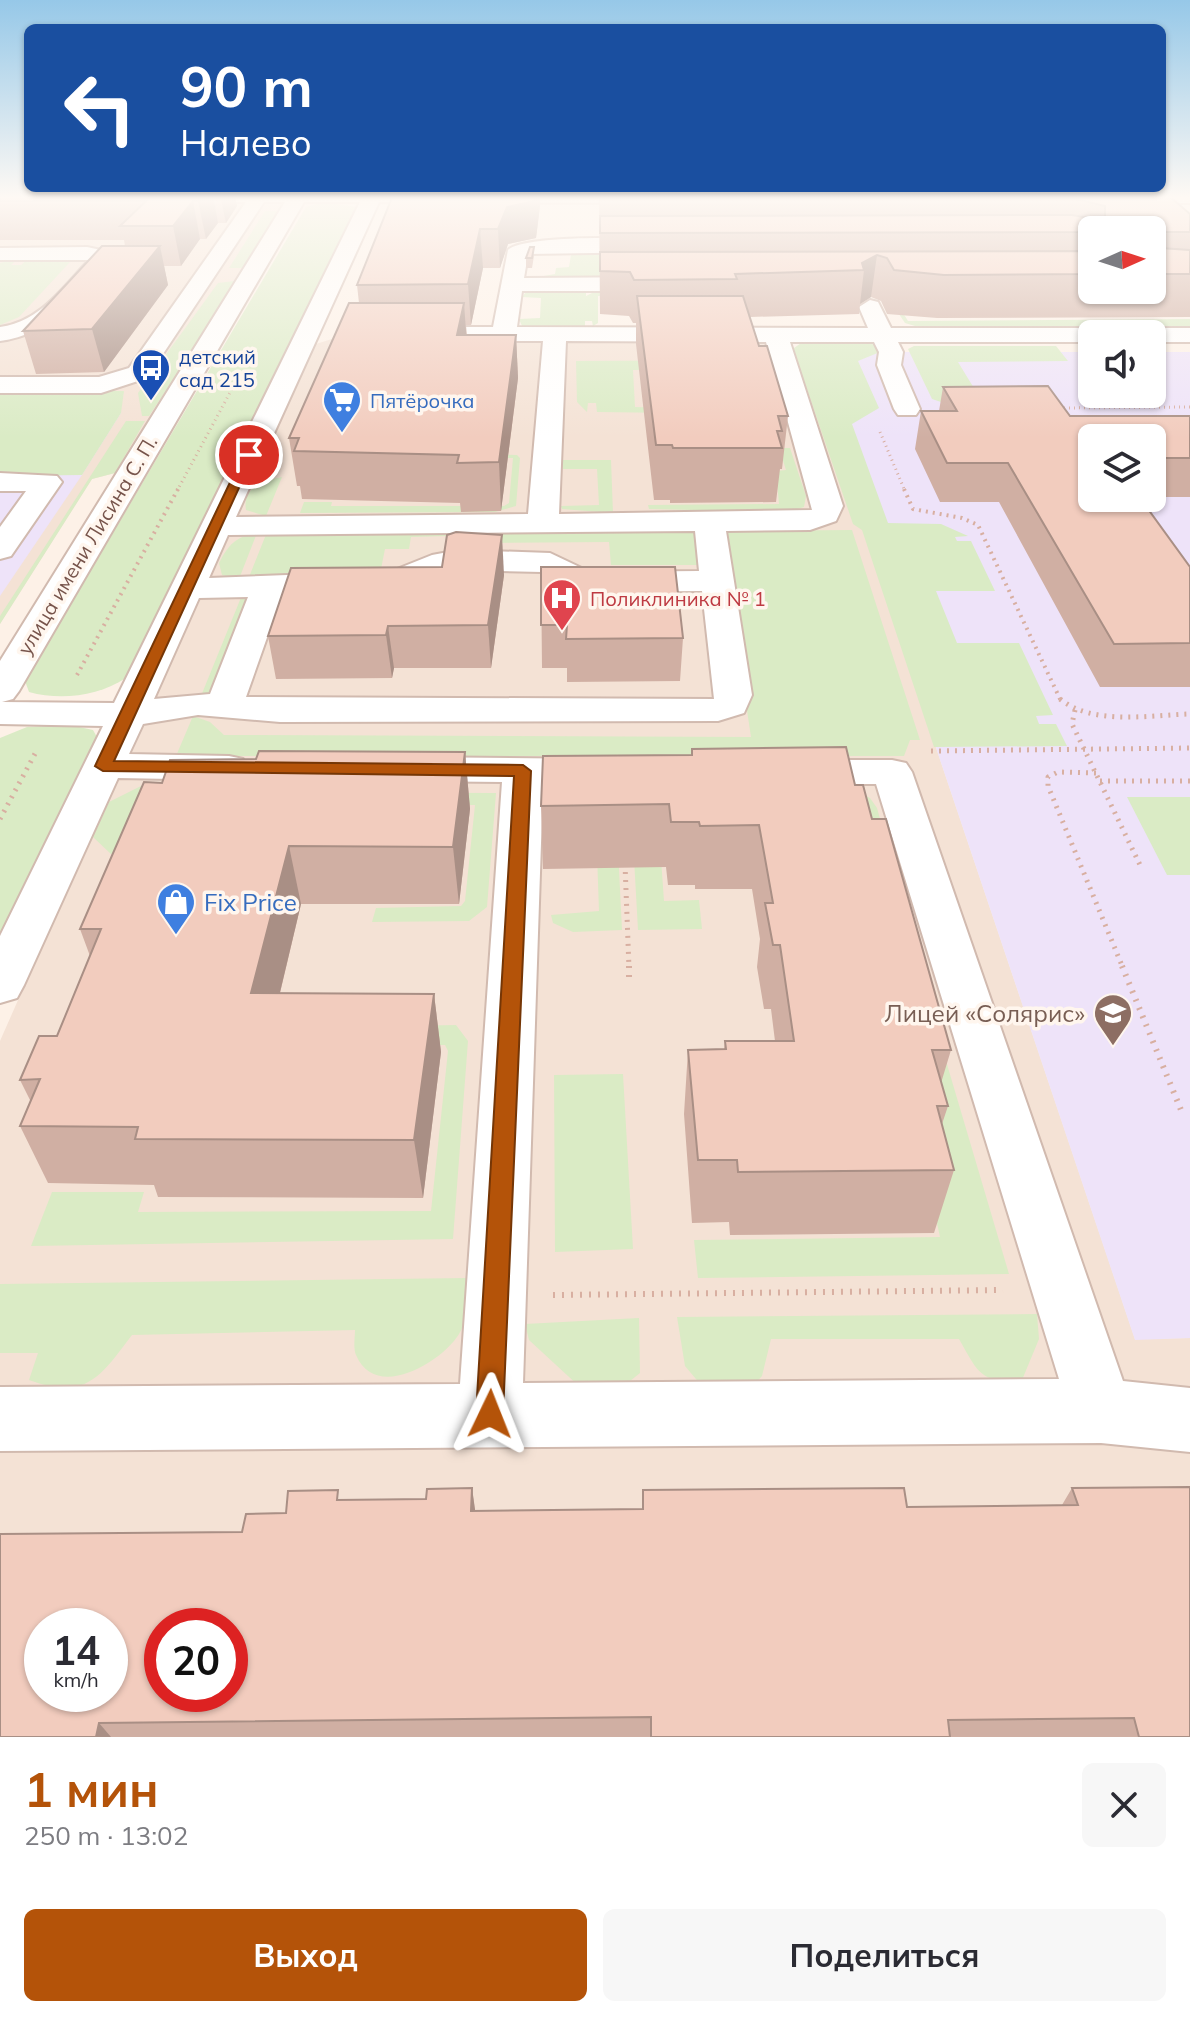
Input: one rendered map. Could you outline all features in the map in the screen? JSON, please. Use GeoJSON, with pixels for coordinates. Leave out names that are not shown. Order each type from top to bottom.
{"type":"FeatureCollection","features":[{"type":"Feature","properties":{"kind":"street"},"geometry":{"type":"LineString","coordinates":[[0,334],[29,331],[42,324],[85,276]]}},
{"type":"Feature","properties":{"kind":"street"},"geometry":{"type":"LineString","coordinates":[[0,385],[101,385],[138,373],[203,276]]}},
{"type":"Feature","properties":{"kind":"street","name":"улица имени Лисина С. П."},"geometry":{"type":"LineString","coordinates":[[0,691],[251,276]]}},
{"type":"Feature","properties":{"kind":"street"},"geometry":{"type":"LineString","coordinates":[[0,985],[215,526],[318,336],[341,276]]}},
{"type":"Feature","properties":{"kind":"street"},"geometry":{"type":"LineString","coordinates":[[504,333],[513,276]]}},
{"type":"Feature","properties":{"kind":"street"},"geometry":{"type":"LineString","coordinates":[[858,283],[891,352],[889,365],[907,409]]}},
{"type":"Feature","properties":{"kind":"street"},"geometry":{"type":"LineString","coordinates":[[512,285],[685,284]]}},
{"type":"Feature","properties":{"kind":"street"},"geometry":{"type":"LineString","coordinates":[[215,526],[802,522],[825,515],[828,506],[775,332]]}},
{"type":"Feature","properties":{"kind":"street"},"geometry":{"type":"LineString","coordinates":[[386,335],[775,332],[1078,335]]}},
{"type":"Feature","properties":{"kind":"street"},"geometry":{"type":"LineString","coordinates":[[543,523],[555,333]]}},
{"type":"Feature","properties":{"kind":"street"},"geometry":{"type":"LineString","coordinates":[[1166,335],[1190,335]]}},
{"type":"Feature","properties":{"kind":"street"},"geometry":{"type":"LineString","coordinates":[[0,482],[47,482],[0,549]]}},
{"type":"Feature","properties":{"kind":"street"},"geometry":{"type":"LineString","coordinates":[[0,713],[126,715],[198,704],[280,711],[718,710],[731,705],[733,695],[709,523]]}},
{"type":"Feature","properties":{"kind":"street"},"geometry":{"type":"LineString","coordinates":[[186,589],[268,587],[307,582],[397,581],[443,562],[459,560],[550,563],[573,580],[590,582],[717,581]]}},
{"type":"Feature","properties":{"kind":"street"},"geometry":{"type":"LineString","coordinates":[[223,708],[268,587]]}},
{"type":"Feature","properties":{"kind":"street"},"geometry":{"type":"LineString","coordinates":[[103,766],[278,768]]}},
{"type":"Feature","properties":{"kind":"street"},"geometry":{"type":"LineString","coordinates":[[370,769],[629,771]]}},
{"type":"Feature","properties":{"kind":"street"},"geometry":{"type":"LineString","coordinates":[[490,1414],[523,771]]}},
{"type":"Feature","properties":{"kind":"street"},"geometry":{"type":"LineString","coordinates":[[748,771],[892,772],[1101,1411]]}},
{"type":"Feature","properties":{"kind":"street"},"geometry":{"type":"LineString","coordinates":[[0,1419],[1101,1411],[1190,1420]]}},
{"type":"Feature","properties":{"kind":"path"},"geometry":{"type":"LineString","coordinates":[[0,819],[241,371]]}},
{"type":"Feature","properties":{"kind":"path"},"geometry":{"type":"LineString","coordinates":[[1048,408],[1190,407]]}},
{"type":"Feature","properties":{"kind":"path"},"geometry":{"type":"LineString","coordinates":[[907,409],[902,416],[881,427],[880,434],[907,500],[913,509],[926,514],[967,518],[978,525],[1061,701],[1075,710],[1095,714],[1190,714]]}},
{"type":"Feature","properties":{"kind":"path"},"geometry":{"type":"LineString","coordinates":[[1075,710],[1072,724],[1141,867]]}},
{"type":"Feature","properties":{"kind":"path"},"geometry":{"type":"LineString","coordinates":[[936,751],[1190,748]]}},
{"type":"Feature","properties":{"kind":"path"},"geometry":{"type":"LineString","coordinates":[[629,771],[629,978]]}},
{"type":"Feature","properties":{"kind":"path"},"geometry":{"type":"LineString","coordinates":[[1096,773],[1058,772],[1048,777],[1048,786],[1181,1110]]}},
{"type":"Feature","properties":{"kind":"path"},"geometry":{"type":"LineString","coordinates":[[1100,781],[1190,781]]}},
{"type":"Feature","properties":{"kind":"path"},"geometry":{"type":"LineString","coordinates":[[494,1295],[1060,1289]]}},
{"type":"Feature","properties":{"kind":"shaded area"},"geometry":{"type":"Polygon","coordinates":[[[0,276],[239,276],[115,473],[92,479],[0,624],[0,276]]]}},
{"type":"Feature","properties":{"kind":"shaded area"},"geometry":{"type":"Polygon","coordinates":[[[760,337],[803,352],[1135,1339],[1190,1338],[1190,1737],[0,1737],[0,1041],[306,347],[332,339],[760,337]]]}},
{"type":"Feature","properties":{"kind":"shaded area","name":"Лицей «Солярис»"},"geometry":{"type":"Polygon","coordinates":[[[803,352],[1078,352],[1078,408],[1166,408],[1166,352],[1190,352],[1190,1338],[1135,1340],[803,352]]]}},
{"type":"Feature","properties":{"kind":"shaded area"},"geometry":{"type":"Polygon","coordinates":[[[121,413],[82,475],[0,596],[0,414],[121,413]]]}},
{"type":"Feature","properties":{"kind":"green space"},"geometry":{"type":"Polygon","coordinates":[[[0,276],[57,276],[19,317],[0,325],[0,276]]]}},
{"type":"Feature","properties":{"kind":"green space"},"geometry":{"type":"Polygon","coordinates":[[[265,276],[322,276],[126,678],[91,693],[66,696],[29,692],[25,681],[265,276]]]}},
{"type":"Feature","properties":{"kind":"green space"},"geometry":{"type":"Polygon","coordinates":[[[577,276],[577,280],[538,277],[577,276]]]}},
{"type":"Feature","properties":{"kind":"green space"},"geometry":{"type":"Polygon","coordinates":[[[234,281],[235,287],[149,416],[142,416],[138,393],[218,283],[234,281]]]}},
{"type":"Feature","properties":{"kind":"green space"},"geometry":{"type":"Polygon","coordinates":[[[526,292],[586,293],[586,296],[592,293],[629,292],[629,295],[598,296],[598,323],[593,326],[592,321],[585,321],[585,326],[522,326],[519,319],[540,318],[541,298],[522,297],[526,292]]]}},
{"type":"Feature","properties":{"kind":"green space"},"geometry":{"type":"Polygon","coordinates":[[[885,293],[893,297],[908,321],[1190,319],[1190,326],[1166,326],[1166,320],[1078,320],[1078,326],[915,326],[905,323],[885,293]]]}},
{"type":"Feature","properties":{"kind":"green space"},"geometry":{"type":"Polygon","coordinates":[[[804,341],[863,341],[878,346],[880,352],[858,361],[879,408],[852,424],[888,523],[941,524],[968,536],[955,537],[957,541],[971,541],[995,591],[936,591],[957,643],[1019,643],[1053,715],[1036,716],[1039,724],[1056,724],[1067,746],[934,747],[862,530],[853,524],[795,354],[794,348],[804,341]]]}},
{"type":"Feature","properties":{"kind":"green space"},"geometry":{"type":"Polygon","coordinates":[[[914,346],[1056,346],[1068,361],[958,362],[980,398],[947,404],[932,399],[908,349],[914,346]]]}},
{"type":"Feature","properties":{"kind":"green space"},"geometry":{"type":"Polygon","coordinates":[[[763,360],[756,369],[633,370],[635,407],[675,408],[675,413],[597,412],[596,403],[588,403],[587,412],[577,402],[576,361],[763,360]]]}},
{"type":"Feature","properties":{"kind":"green space"},"geometry":{"type":"Polygon","coordinates":[[[0,391],[124,391],[121,413],[82,475],[0,476],[0,391]]]}},
{"type":"Feature","properties":{"kind":"green space"},"geometry":{"type":"Polygon","coordinates":[[[126,421],[145,421],[115,473],[92,479],[0,624],[0,616],[126,421]]]}},
{"type":"Feature","properties":{"kind":"green space"},"geometry":{"type":"Polygon","coordinates":[[[779,448],[790,448],[806,496],[804,507],[787,512],[649,509],[648,505],[779,504],[776,471],[786,470],[779,448]]]}},
{"type":"Feature","properties":{"kind":"green space"},"geometry":{"type":"Polygon","coordinates":[[[453,453],[517,455],[520,458],[516,506],[495,512],[300,513],[304,502],[332,502],[331,506],[504,506],[509,503],[513,458],[452,458],[453,453]]]}},
{"type":"Feature","properties":{"kind":"green space"},"geometry":{"type":"Polygon","coordinates":[[[563,460],[611,460],[613,513],[562,509],[561,506],[599,505],[597,469],[563,469],[563,460]]]}},
{"type":"Feature","properties":{"kind":"green space"},"geometry":{"type":"Polygon","coordinates":[[[282,477],[266,516],[246,510],[247,496],[251,490],[268,480],[282,477]]]}},
{"type":"Feature","properties":{"kind":"green space"},"geometry":{"type":"Polygon","coordinates":[[[852,530],[920,740],[910,740],[904,756],[176,756],[193,716],[210,722],[224,735],[751,737],[720,531],[852,530]]]}},
{"type":"Feature","properties":{"kind":"green space"},"geometry":{"type":"Polygon","coordinates":[[[696,531],[700,565],[611,565],[609,542],[482,543],[448,536],[411,537],[409,549],[385,549],[381,569],[301,570],[265,582],[247,582],[267,532],[696,531]]]}},
{"type":"Feature","properties":{"kind":"green space"},"geometry":{"type":"Polygon","coordinates":[[[257,533],[239,579],[222,575],[219,563],[229,546],[243,536],[257,533]]]}},
{"type":"Feature","properties":{"kind":"green space"},"geometry":{"type":"Polygon","coordinates":[[[242,595],[251,599],[213,691],[201,696],[242,595]]]}},
{"type":"Feature","properties":{"kind":"green space"},"geometry":{"type":"Polygon","coordinates":[[[70,725],[93,730],[98,739],[0,941],[0,738],[27,727],[70,725]]]}},
{"type":"Feature","properties":{"kind":"green space"},"geometry":{"type":"Polygon","coordinates":[[[145,784],[129,857],[111,854],[93,837],[109,802],[145,784]]]}},
{"type":"Feature","properties":{"kind":"green space"},"geometry":{"type":"Polygon","coordinates":[[[630,787],[856,790],[870,798],[877,808],[916,948],[658,816],[664,901],[699,900],[702,929],[638,930],[630,787]]]}},
{"type":"Feature","properties":{"kind":"green space"},"geometry":{"type":"Polygon","coordinates":[[[615,788],[622,930],[573,932],[553,923],[551,915],[599,911],[595,798],[615,788]]]}},
{"type":"Feature","properties":{"kind":"green space"},"geometry":{"type":"Polygon","coordinates":[[[195,792],[496,793],[487,907],[469,921],[372,922],[376,908],[461,906],[465,901],[475,805],[263,805],[195,792]]]}},
{"type":"Feature","properties":{"kind":"green space"},"geometry":{"type":"Polygon","coordinates":[[[1127,797],[1190,797],[1190,875],[1167,875],[1127,797]]]}},
{"type":"Feature","properties":{"kind":"green space"},"geometry":{"type":"Polygon","coordinates":[[[456,1025],[468,1041],[453,1239],[31,1246],[52,1192],[144,1192],[138,1212],[431,1211],[448,1051],[445,1045],[344,1046],[348,1027],[456,1025]]]}},
{"type":"Feature","properties":{"kind":"green space"},"geometry":{"type":"Polygon","coordinates":[[[941,1044],[1009,1274],[698,1278],[694,1240],[940,1237],[927,1177],[921,1045],[941,1044]]]}},
{"type":"Feature","properties":{"kind":"green space"},"geometry":{"type":"Polygon","coordinates":[[[623,1074],[633,1249],[555,1252],[554,1075],[623,1074]]]}},
{"type":"Feature","properties":{"kind":"green space"},"geometry":{"type":"Polygon","coordinates":[[[466,1278],[466,1314],[462,1328],[451,1345],[424,1365],[409,1373],[393,1376],[378,1375],[365,1369],[355,1352],[355,1330],[132,1335],[110,1363],[90,1381],[65,1388],[29,1380],[38,1353],[0,1353],[0,1284],[466,1278]]]}},
{"type":"Feature","properties":{"kind":"green space"},"geometry":{"type":"Polygon","coordinates":[[[1037,1314],[1039,1339],[1022,1380],[997,1380],[982,1374],[959,1339],[771,1339],[762,1376],[752,1387],[701,1385],[685,1366],[677,1317],[1037,1314]]]}},
{"type":"Feature","properties":{"kind":"green space"},"geometry":{"type":"Polygon","coordinates":[[[639,1318],[640,1373],[620,1389],[581,1388],[529,1340],[525,1324],[639,1318]]]}},
{"type":"Feature","properties":{"kind":"building"},"geometry":{"type":"Polygon","coordinates":[[[74,276],[135,276],[92,329],[23,331],[74,276]]]}},
{"type":"Feature","properties":{"kind":"building"},"geometry":{"type":"Polygon","coordinates":[[[361,276],[470,276],[468,284],[357,285],[361,276]]]}},
{"type":"Feature","properties":{"kind":"building"},"geometry":{"type":"Polygon","coordinates":[[[632,276],[736,276],[737,279],[634,280],[632,276]]]}},
{"type":"Feature","properties":{"kind":"building"},"geometry":{"type":"Polygon","coordinates":[[[637,296],[743,296],[759,346],[767,346],[788,416],[778,416],[782,431],[777,431],[782,448],[673,448],[672,445],[656,445],[637,296]]]}},
{"type":"Feature","properties":{"kind":"building"},"geometry":{"type":"Polygon","coordinates":[[[349,303],[464,303],[457,335],[516,335],[499,462],[457,463],[459,455],[294,451],[299,438],[289,438],[349,303]]]}},
{"type":"Feature","properties":{"kind":"building"},"geometry":{"type":"Polygon","coordinates":[[[1048,386],[1070,416],[1190,416],[1190,458],[1166,458],[1166,424],[1078,424],[1078,512],[1150,512],[1190,567],[1190,643],[1114,644],[1008,463],[947,463],[921,411],[957,411],[943,387],[1048,386]]]}},
{"type":"Feature","properties":{"kind":"building"},"geometry":{"type":"Polygon","coordinates":[[[456,532],[502,535],[488,625],[388,626],[386,635],[268,636],[291,568],[442,567],[447,535],[456,532]]]}},
{"type":"Feature","properties":{"kind":"building"},"geometry":{"type":"Polygon","coordinates":[[[541,567],[675,567],[683,638],[566,639],[567,625],[541,625],[541,567]]]}},
{"type":"Feature","properties":{"kind":"building"},"geometry":{"type":"Polygon","coordinates":[[[846,747],[855,785],[863,785],[872,819],[886,819],[951,1050],[932,1050],[948,1106],[937,1106],[954,1170],[738,1172],[737,1160],[698,1160],[688,1050],[726,1049],[725,1041],[794,1041],[780,945],[773,945],[765,903],[773,903],[759,825],[700,826],[699,822],[671,822],[669,804],[541,806],[543,756],[692,755],[692,749],[846,747]]]}},
{"type":"Feature","properties":{"kind":"building"},"geometry":{"type":"Polygon","coordinates":[[[259,751],[465,752],[453,847],[289,846],[251,993],[434,994],[414,1140],[135,1139],[138,1127],[20,1126],[40,1079],[20,1080],[39,1036],[57,1036],[101,929],[80,929],[144,782],[162,783],[170,760],[256,759],[259,751]]]}},
{"type":"Feature","properties":{"kind":"building"},"geometry":{"type":"Polygon","coordinates":[[[1190,1487],[1190,1737],[1139,1737],[1134,1718],[948,1720],[950,1737],[651,1737],[651,1717],[99,1723],[96,1737],[0,1737],[0,1534],[242,1532],[246,1514],[286,1513],[288,1491],[338,1490],[337,1500],[426,1499],[427,1489],[472,1488],[471,1511],[643,1509],[643,1490],[904,1488],[907,1507],[1078,1505],[1072,1488],[1190,1487]]]}},
{"type":"Feature","properties":{"kind":"place","name":"детский сад 215"},"geometry":{"type":"Point","coordinates":[151,402]}},
{"type":"Feature","properties":{"kind":"place","name":"Пятёрочка"},"geometry":{"type":"Point","coordinates":[342,434]}},
{"type":"Feature","properties":{"kind":"place","name":"Поликлиника № 1"},"geometry":{"type":"Point","coordinates":[562,632]}},
{"type":"Feature","properties":{"kind":"place","name":"Fix Price"},"geometry":{"type":"Point","coordinates":[176,936]}},
{"type":"Feature","properties":{"kind":"place","name":"Лицей «Солярис»"},"geometry":{"type":"Point","coordinates":[1113,1047]}},
{"type":"Feature","properties":{"kind":"route"},"geometry":{"type":"LineString","coordinates":[[249,455],[103,766],[523,771],[497,1225],[490,1414]]}}]}
